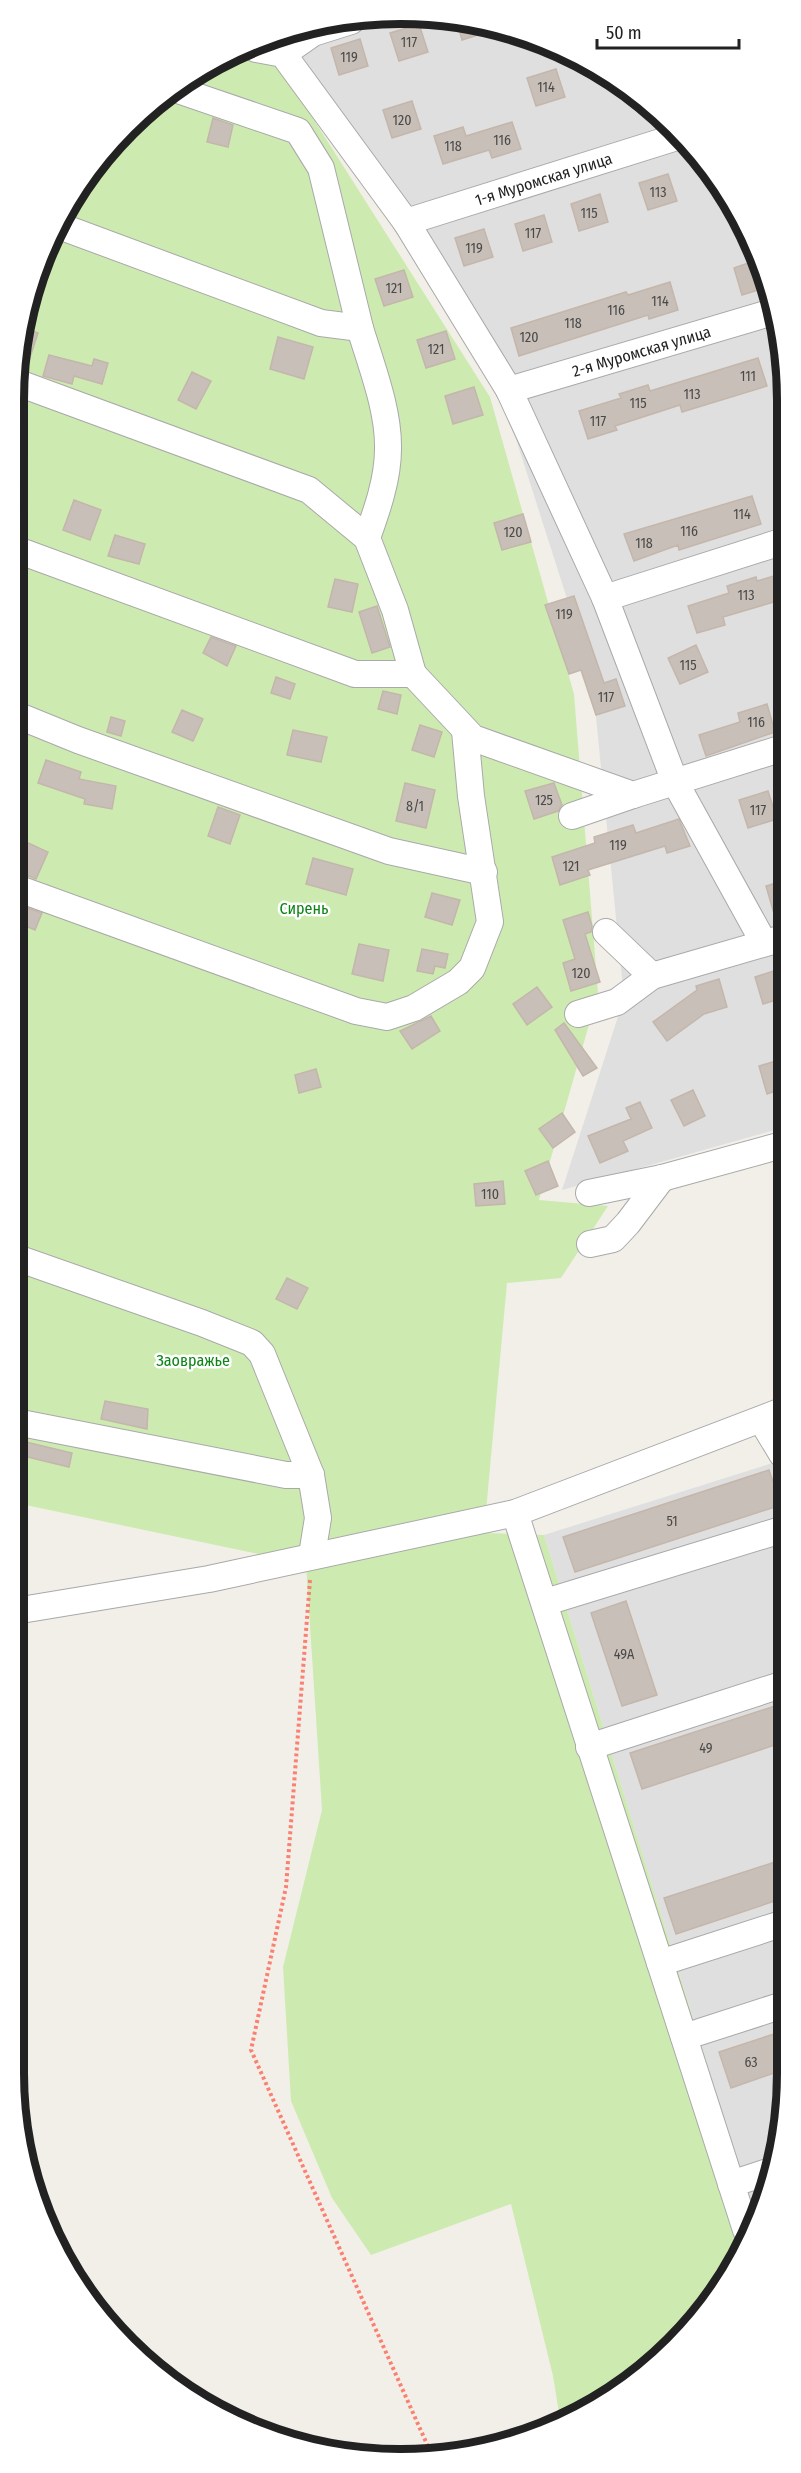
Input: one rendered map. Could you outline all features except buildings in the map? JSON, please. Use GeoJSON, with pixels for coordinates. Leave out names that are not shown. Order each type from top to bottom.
{"type":"FeatureCollection","features":[{"type":"Feature","properties":{"kind":"street"},"geometry":{"type":"LineString","coordinates":[[283,54],[310,35]]}},
{"type":"Feature","properties":{"kind":"street"},"geometry":{"type":"LineString","coordinates":[[263,50],[283,54],[406,222],[509,390],[605,598],[675,782],[774,941],[652,976],[617,1002],[578,1014]]}},
{"type":"Feature","properties":{"kind":"street"},"geometry":{"type":"LineString","coordinates":[[184,92],[297,131],[321,168],[360,328],[380,393],[388,449],[381,499],[367,538]]}},
{"type":"Feature","properties":{"kind":"street","name":"1-я Муромская улица"},"geometry":{"type":"LineString","coordinates":[[406,222],[671,139]]}},
{"type":"Feature","properties":{"kind":"street"},"geometry":{"type":"LineString","coordinates":[[66,228],[321,323],[360,328]]}},
{"type":"Feature","properties":{"kind":"street","name":"2-я Муромская улица"},"geometry":{"type":"LineString","coordinates":[[509,390],[767,314]]}},
{"type":"Feature","properties":{"kind":"street"},"geometry":{"type":"LineString","coordinates":[[25,385],[309,490],[367,538],[395,610],[413,674],[465,731],[473,738],[633,795]]}},
{"type":"Feature","properties":{"kind":"street"},"geometry":{"type":"LineString","coordinates":[[605,598],[777,543]]}},
{"type":"Feature","properties":{"kind":"street"},"geometry":{"type":"LineString","coordinates":[[24,552],[355,674],[413,674]]}},
{"type":"Feature","properties":{"kind":"street"},"geometry":{"type":"LineString","coordinates":[[24,718],[78,740],[389,852],[484,872]]}},
{"type":"Feature","properties":{"kind":"street"},"geometry":{"type":"LineString","coordinates":[[24,891],[356,1011],[387,1017],[414,1008],[458,982],[472,968],[490,922],[471,796],[465,731]]}},
{"type":"Feature","properties":{"kind":"street"},"geometry":{"type":"LineString","coordinates":[[572,816],[777,750]]}},
{"type":"Feature","properties":{"kind":"street"},"geometry":{"type":"LineString","coordinates":[[606,932],[652,976]]}},
{"type":"Feature","properties":{"kind":"street"},"geometry":{"type":"LineString","coordinates":[[589,1193],[662,1178],[777,1146]]}},
{"type":"Feature","properties":{"kind":"street"},"geometry":{"type":"LineString","coordinates":[[590,1244],[613,1239],[662,1178]]}},
{"type":"Feature","properties":{"kind":"street"},"geometry":{"type":"LineString","coordinates":[[24,1260],[252,1343],[262,1354],[311,1475],[318,1518],[312,1555]]}},
{"type":"Feature","properties":{"kind":"street"},"geometry":{"type":"LineString","coordinates":[[24,1610],[209,1579],[515,1513],[772,1416],[777,1435]]}},
{"type":"Feature","properties":{"kind":"street"},"geometry":{"type":"LineString","coordinates":[[24,1424],[286,1475],[311,1475]]}},
{"type":"Feature","properties":{"kind":"street"},"geometry":{"type":"LineString","coordinates":[[515,1513],[546,1602],[589,1747],[744,2225]]}},
{"type":"Feature","properties":{"kind":"street"},"geometry":{"type":"LineString","coordinates":[[546,1602],[777,1531]]}},
{"type":"Feature","properties":{"kind":"street"},"geometry":{"type":"LineString","coordinates":[[589,1747],[777,1686]]}},
{"type":"Feature","properties":{"kind":"street"},"geometry":{"type":"LineString","coordinates":[[660,1963],[777,1925]]}},
{"type":"Feature","properties":{"kind":"street"},"geometry":{"type":"LineString","coordinates":[[684,2037],[777,2007]]}},
{"type":"Feature","properties":{"kind":"street"},"geometry":{"type":"LineString","coordinates":[[731,2184],[763,2174]]}},
{"type":"Feature","properties":{"kind":"path"},"geometry":{"type":"LineString","coordinates":[[312,1555],[286,1887],[251,2050],[429,2448]]}},
{"type":"Feature","properties":{"kind":"shaded area"},"geometry":{"type":"Polygon","coordinates":[[[376,25],[450,27],[522,44],[589,74],[649,117],[684,152],[699,171],[727,212],[738,234],[757,279],[764,303],[774,351],[776,376],[777,1129],[562,1190],[624,998],[592,677],[501,392],[280,57],[264,50],[327,31],[376,25]]]}},
{"type":"Feature","properties":{"kind":"shaded area"},"geometry":{"type":"Polygon","coordinates":[[[777,1462],[777,2072],[770,2146],[751,2208],[544,1535],[777,1462]]]}},
{"type":"Feature","properties":{"kind":"green space"},"geometry":{"type":"Polygon","coordinates":[[[250,56],[279,65],[490,397],[574,694],[598,993],[539,1200],[608,1206],[561,1278],[507,1283],[484,1533],[544,1535],[751,2208],[727,2261],[684,2321],[649,2356],[610,2386],[559,2414],[553,2376],[511,2204],[371,2255],[332,2198],[291,2101],[283,1967],[322,1810],[306,1564],[24,1505],[24,400],[27,351],[37,303],[53,256],[74,212],[102,171],[134,134],[171,102],[212,74],[250,56]]]}},
{"type":"Feature","properties":{"kind":"park label","name":"Сирень"},"geometry":{"type":"Point","coordinates":[304,908]}},
{"type":"Feature","properties":{"kind":"park label","name":"Заовражье"},"geometry":{"type":"Point","coordinates":[193,1360]}}]}
